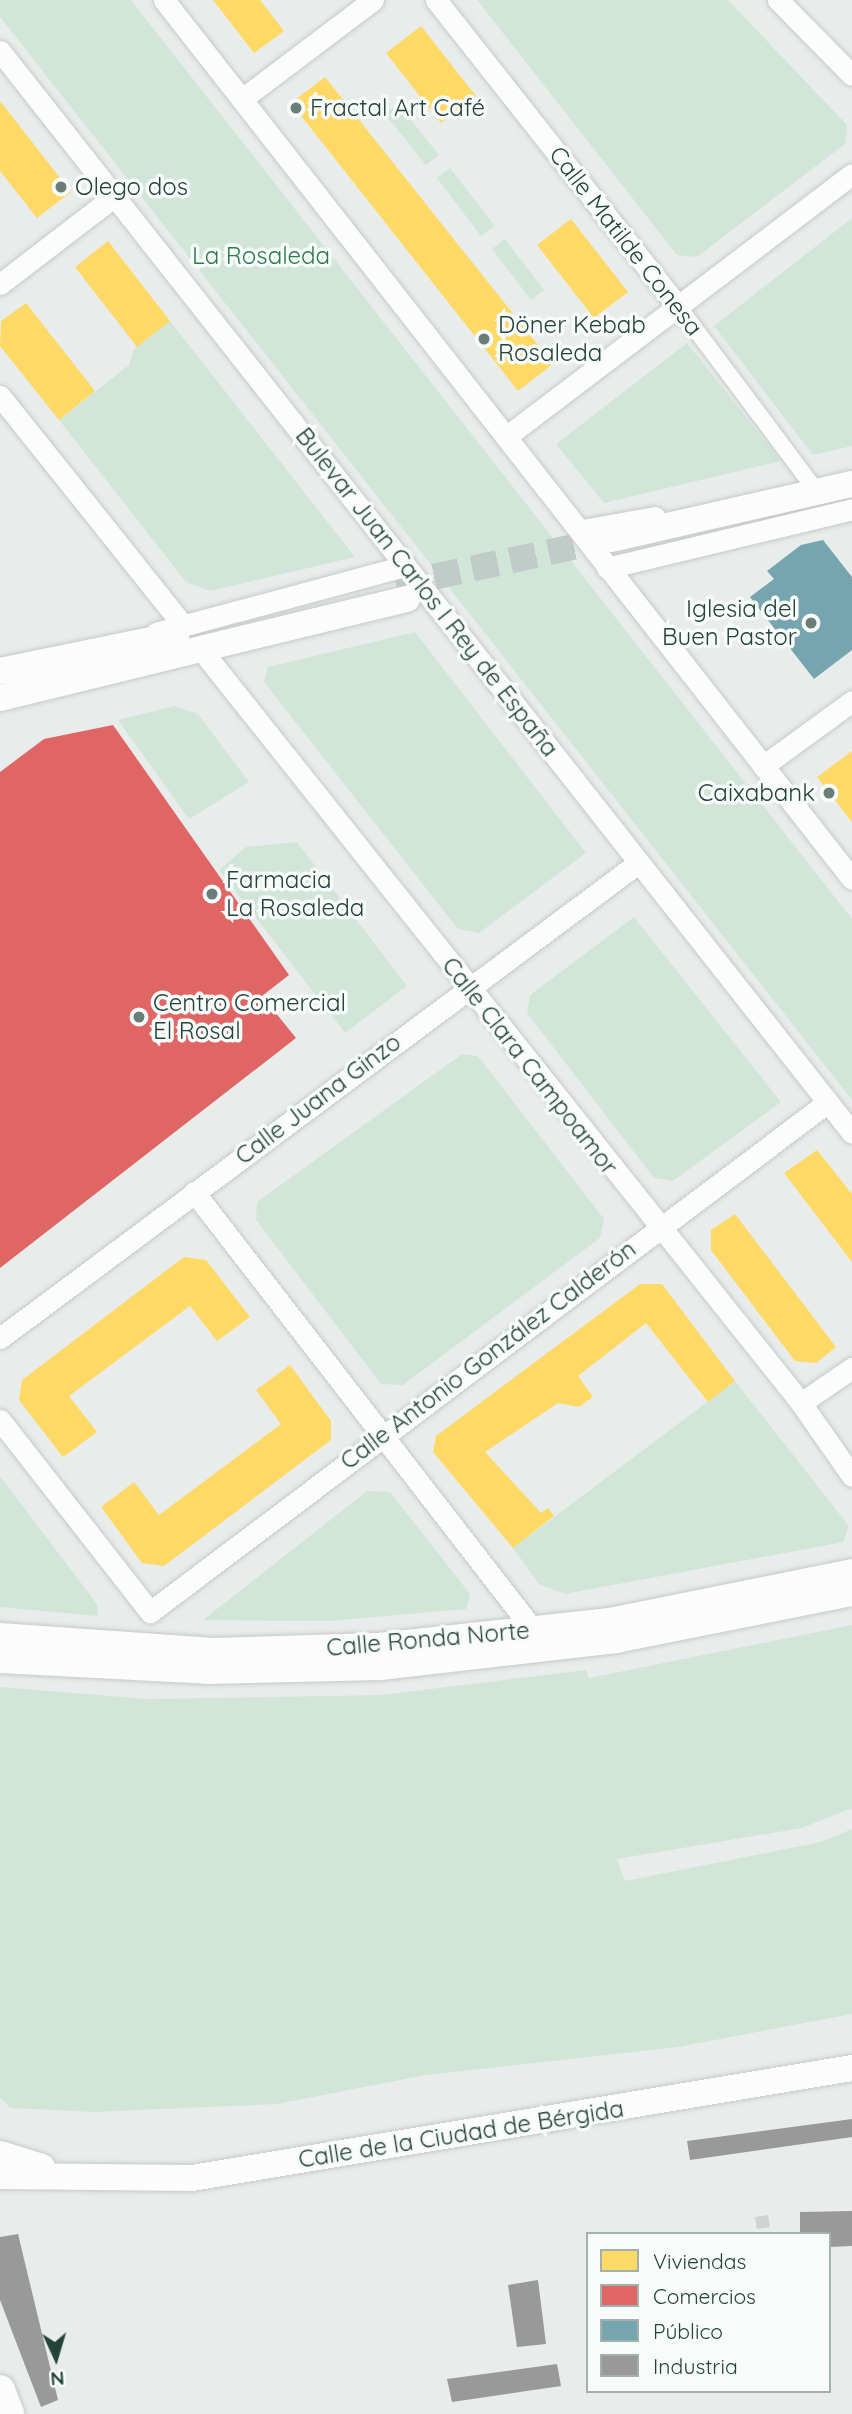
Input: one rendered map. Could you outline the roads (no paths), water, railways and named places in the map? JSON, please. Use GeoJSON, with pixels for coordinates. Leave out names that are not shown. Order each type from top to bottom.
{"type":"FeatureCollection","features":[{"type":"Feature","properties":{"kind":"main road"},"geometry":{"type":"LineString","coordinates":[[0,2390],[9,2414]]}},
{"type":"Feature","properties":{"kind":"street"},"geometry":{"type":"LineString","coordinates":[[164,0],[582,530],[613,552],[763,766],[852,879]]}},
{"type":"Feature","properties":{"kind":"street"},"geometry":{"type":"LineString","coordinates":[[242,99],[373,0]]}},
{"type":"Feature","properties":{"kind":"street","name":"Calle Matilde Conesa"},"geometry":{"type":"LineString","coordinates":[[436,0],[678,306],[811,484]]}},
{"type":"Feature","properties":{"kind":"street"},"geometry":{"type":"LineString","coordinates":[[778,0],[852,75]]}},
{"type":"Feature","properties":{"kind":"street","name":"Bulevar Juan Carlos I Rey de España"},"geometry":{"type":"LineString","coordinates":[[0,51],[116,195],[402,583],[435,605],[852,1133]]}},
{"type":"Feature","properties":{"kind":"street"},"geometry":{"type":"LineString","coordinates":[[507,436],[852,174]]}},
{"type":"Feature","properties":{"kind":"street"},"geometry":{"type":"LineString","coordinates":[[0,284],[116,195]]}},
{"type":"Feature","properties":{"kind":"street"},"geometry":{"type":"LineString","coordinates":[[0,396],[183,625]]}},
{"type":"Feature","properties":{"kind":"street"},"geometry":{"type":"LineString","coordinates":[[582,530],[852,476]]}},
{"type":"Feature","properties":{"kind":"street"},"geometry":{"type":"LineString","coordinates":[[613,552],[852,484]]}},
{"type":"Feature","properties":{"kind":"street"},"geometry":{"type":"LineString","coordinates":[[613,552],[852,500]]}},
{"type":"Feature","properties":{"kind":"street"},"geometry":{"type":"LineString","coordinates":[[613,552],[852,509]]}},
{"type":"Feature","properties":{"kind":"street"},"geometry":{"type":"LineString","coordinates":[[122,656],[183,625],[402,583]]}},
{"type":"Feature","properties":{"kind":"street"},"geometry":{"type":"LineString","coordinates":[[0,698],[122,656],[402,583]]}},
{"type":"Feature","properties":{"kind":"street"},"geometry":{"type":"LineString","coordinates":[[0,671],[122,656],[206,657],[435,605]]}},
{"type":"Feature","properties":{"kind":"street","name":"Calle Clara Campoamor"},"geometry":{"type":"LineString","coordinates":[[206,657],[801,1403],[852,1476]]}},
{"type":"Feature","properties":{"kind":"street"},"geometry":{"type":"LineString","coordinates":[[763,766],[852,701]]}},
{"type":"Feature","properties":{"kind":"street","name":"Calle Juana Ginzo"},"geometry":{"type":"LineString","coordinates":[[0,1338],[638,863]]}},
{"type":"Feature","properties":{"kind":"street","name":"Calle Antonio González Calderón"},"geometry":{"type":"LineString","coordinates":[[150,1612],[658,1227],[828,1102]]}},
{"type":"Feature","properties":{"kind":"street"},"geometry":{"type":"LineString","coordinates":[[194,1192],[385,1433],[534,1631]]}},
{"type":"Feature","properties":{"kind":"street"},"geometry":{"type":"LineString","coordinates":[[801,1403],[852,1368]]}},
{"type":"Feature","properties":{"kind":"street"},"geometry":{"type":"LineString","coordinates":[[0,1420],[150,1612],[136,1646]]}},
{"type":"Feature","properties":{"kind":"street","name":"Calle Ronda Norte"},"geometry":{"type":"LineString","coordinates":[[0,1636],[136,1646],[317,1648],[534,1631],[710,1604],[852,1572]]}},
{"type":"Feature","properties":{"kind":"street","name":"Calle Ronda Norte"},"geometry":{"type":"LineString","coordinates":[[0,1660],[207,1671],[380,1667],[616,1640],[852,1593]]}},
{"type":"Feature","properties":{"kind":"street","name":"Calle de la Ciudad de Bérgida"},"geometry":{"type":"LineString","coordinates":[[0,2176],[68,2174],[192,2178],[852,2068]]}},
{"type":"Feature","properties":{"kind":"street","name":"Calle de la Ciudad de Bérgida"},"geometry":{"type":"LineString","coordinates":[[0,2154],[68,2174]]}},
{"type":"Feature","properties":{"kind":"tunnel"},"geometry":{"type":"LineString","coordinates":[[396,585],[611,539]]}},
{"type":"Feature","properties":{"kind":"place","name":"Fractal Art Café"},"geometry":{"type":"Point","coordinates":[296,108]}},
{"type":"Feature","properties":{"kind":"place","name":"Olego dos"},"geometry":{"type":"Point","coordinates":[61,187]}},
{"type":"Feature","properties":{"kind":"place","name":"Döner Kebab Rosaleda"},"geometry":{"type":"Point","coordinates":[484,339]}},
{"type":"Feature","properties":{"kind":"place","name":"Iglesia del Buen Pastor"},"geometry":{"type":"Point","coordinates":[811,623]}},
{"type":"Feature","properties":{"kind":"place","name":"Caixabank"},"geometry":{"type":"Point","coordinates":[829,793]}},
{"type":"Feature","properties":{"kind":"place","name":"Farmacia La Rosaleda"},"geometry":{"type":"Point","coordinates":[212,894]}},
{"type":"Feature","properties":{"kind":"place","name":"Centro Comercial El Rosal"},"geometry":{"type":"Point","coordinates":[139,1017]}},
{"type":"Feature","properties":{"kind":"park label","name":"La Rosaleda"},"geometry":{"type":"Point","coordinates":[261,256]}}]}
